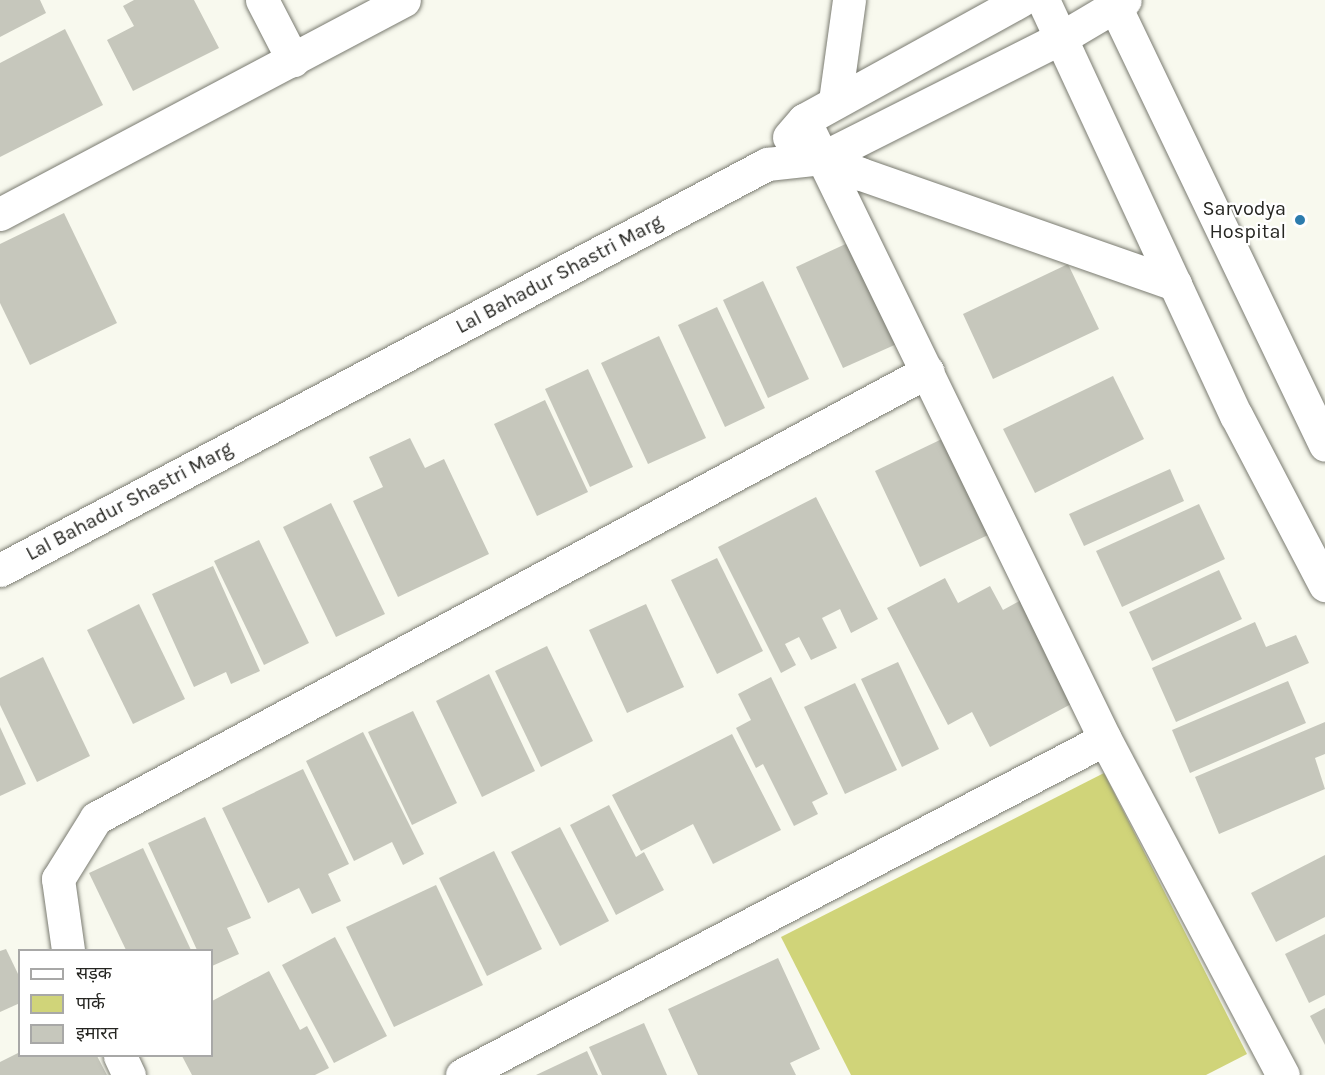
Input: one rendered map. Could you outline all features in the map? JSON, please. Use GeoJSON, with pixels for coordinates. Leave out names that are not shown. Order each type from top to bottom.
{"type":"FeatureCollection","features":[{"type":"Feature","properties":{"kind":"street"},"geometry":{"type":"LineString","coordinates":[[262,0],[293,60]]}},
{"type":"Feature","properties":{"kind":"street"},"geometry":{"type":"LineString","coordinates":[[0,214],[404,0]]}},
{"type":"Feature","properties":{"kind":"street"},"geometry":{"type":"LineString","coordinates":[[835,101],[849,0]]}},
{"type":"Feature","properties":{"kind":"street"},"geometry":{"type":"LineString","coordinates":[[767,164],[804,120],[1020,0]]}},
{"type":"Feature","properties":{"kind":"street"},"geometry":{"type":"LineString","coordinates":[[1043,0],[1236,414],[1325,585]]}},
{"type":"Feature","properties":{"kind":"street"},"geometry":{"type":"LineString","coordinates":[[1117,2],[1325,445]]}},
{"type":"Feature","properties":{"kind":"street","name":"Lal Bahadur Shastri Marg"},"geometry":{"type":"LineString","coordinates":[[0,570],[767,164],[822,158],[1061,38],[1117,2]]}},
{"type":"Feature","properties":{"kind":"street"},"geometry":{"type":"LineString","coordinates":[[804,120],[1105,739],[1283,1075]]}},
{"type":"Feature","properties":{"kind":"street"},"geometry":{"type":"LineString","coordinates":[[822,158],[861,174],[1175,284]]}},
{"type":"Feature","properties":{"kind":"street"},"geometry":{"type":"LineString","coordinates":[[68,949],[58,879],[96,818],[928,371]]}},
{"type":"Feature","properties":{"kind":"street"},"geometry":{"type":"LineString","coordinates":[[462,1075],[1105,739]]}},
{"type":"Feature","properties":{"kind":"street"},"geometry":{"type":"LineString","coordinates":[[120,1057],[129,1075]]}},
{"type":"Feature","properties":{"kind":"green space"},"geometry":{"type":"Polygon","coordinates":[[[1104,773],[1247,1054],[1206,1075],[851,1075],[781,937],[1104,773]]]}},
{"type":"Feature","properties":{"kind":"building"},"geometry":{"type":"Polygon","coordinates":[[[0,0],[40,0],[46,13],[0,37],[0,0]]]}},
{"type":"Feature","properties":{"kind":"building"},"geometry":{"type":"Polygon","coordinates":[[[134,0],[194,0],[219,48],[133,91],[107,40],[134,26],[123,6],[134,0]]]}},
{"type":"Feature","properties":{"kind":"building"},"geometry":{"type":"Polygon","coordinates":[[[65,29],[103,105],[0,157],[0,63],[65,29]]]}},
{"type":"Feature","properties":{"kind":"building"},"geometry":{"type":"Polygon","coordinates":[[[64,213],[117,323],[30,365],[0,303],[0,244],[64,213]]]}},
{"type":"Feature","properties":{"kind":"building"},"geometry":{"type":"Polygon","coordinates":[[[852,241],[899,343],[843,368],[796,267],[852,241]]]}},
{"type":"Feature","properties":{"kind":"building"},"geometry":{"type":"Polygon","coordinates":[[[1068,264],[1099,329],[993,379],[963,314],[1068,264]]]}},
{"type":"Feature","properties":{"kind":"building"},"geometry":{"type":"Polygon","coordinates":[[[763,281],[809,379],[768,398],[723,300],[763,281]]]}},
{"type":"Feature","properties":{"kind":"building"},"geometry":{"type":"Polygon","coordinates":[[[717,307],[765,408],[725,427],[678,325],[717,307]]]}},
{"type":"Feature","properties":{"kind":"building"},"geometry":{"type":"Polygon","coordinates":[[[659,336],[706,438],[648,464],[601,363],[659,336]]]}},
{"type":"Feature","properties":{"kind":"building"},"geometry":{"type":"Polygon","coordinates":[[[588,369],[633,467],[590,487],[545,389],[588,369]]]}},
{"type":"Feature","properties":{"kind":"building"},"geometry":{"type":"Polygon","coordinates":[[[1113,376],[1144,439],[1035,493],[1003,429],[1113,376]]]}},
{"type":"Feature","properties":{"kind":"building"},"geometry":{"type":"Polygon","coordinates":[[[545,400],[588,492],[537,516],[494,424],[545,400]]]}},
{"type":"Feature","properties":{"kind":"building"},"geometry":{"type":"Polygon","coordinates":[[[410,438],[425,468],[444,459],[489,554],[398,597],[353,501],[383,487],[369,457],[410,438]]]}},
{"type":"Feature","properties":{"kind":"building"},"geometry":{"type":"Polygon","coordinates":[[[942,439],[988,535],[920,567],[875,471],[942,439]]]}},
{"type":"Feature","properties":{"kind":"building"},"geometry":{"type":"Polygon","coordinates":[[[1170,469],[1184,501],[1084,546],[1069,514],[1170,469]]]}},
{"type":"Feature","properties":{"kind":"building"},"geometry":{"type":"Polygon","coordinates":[[[816,497],[878,619],[851,633],[840,609],[822,618],[837,648],[811,660],[799,637],[785,644],[796,665],[781,673],[718,547],[816,497]]]}},
{"type":"Feature","properties":{"kind":"building"},"geometry":{"type":"Polygon","coordinates":[[[331,503],[385,614],[336,637],[283,527],[331,503]]]}},
{"type":"Feature","properties":{"kind":"building"},"geometry":{"type":"Polygon","coordinates":[[[1199,504],[1225,559],[1122,607],[1096,551],[1199,504]]]}},
{"type":"Feature","properties":{"kind":"building"},"geometry":{"type":"Polygon","coordinates":[[[259,540],[309,643],[264,665],[214,561],[259,540]]]}},
{"type":"Feature","properties":{"kind":"building"},"geometry":{"type":"Polygon","coordinates":[[[717,558],[763,651],[717,674],[671,580],[717,558]]]}},
{"type":"Feature","properties":{"kind":"building"},"geometry":{"type":"Polygon","coordinates":[[[213,566],[260,671],[231,684],[226,672],[194,687],[152,594],[213,566]]]}},
{"type":"Feature","properties":{"kind":"building"},"geometry":{"type":"Polygon","coordinates":[[[1219,570],[1242,619],[1152,661],[1129,612],[1219,570]]]}},
{"type":"Feature","properties":{"kind":"building"},"geometry":{"type":"Polygon","coordinates":[[[945,578],[958,603],[990,586],[1003,610],[1025,598],[1075,702],[990,747],[972,712],[948,725],[887,608],[945,578]]]}},
{"type":"Feature","properties":{"kind":"building"},"geometry":{"type":"Polygon","coordinates":[[[139,604],[185,699],[133,724],[87,630],[139,604]]]}},
{"type":"Feature","properties":{"kind":"building"},"geometry":{"type":"Polygon","coordinates":[[[646,604],[684,687],[627,713],[589,630],[646,604]]]}},
{"type":"Feature","properties":{"kind":"building"},"geometry":{"type":"Polygon","coordinates":[[[1255,622],[1266,647],[1296,635],[1309,663],[1176,722],[1152,668],[1255,622]]]}},
{"type":"Feature","properties":{"kind":"building"},"geometry":{"type":"Polygon","coordinates":[[[547,646],[593,741],[541,767],[495,671],[547,646]]]}},
{"type":"Feature","properties":{"kind":"building"},"geometry":{"type":"Polygon","coordinates":[[[43,657],[90,756],[37,782],[0,705],[0,678],[43,657]]]}},
{"type":"Feature","properties":{"kind":"building"},"geometry":{"type":"Polygon","coordinates":[[[898,662],[939,749],[902,767],[861,679],[898,662]]]}},
{"type":"Feature","properties":{"kind":"building"},"geometry":{"type":"Polygon","coordinates":[[[489,674],[535,771],[482,797],[436,701],[489,674]]]}},
{"type":"Feature","properties":{"kind":"building"},"geometry":{"type":"Polygon","coordinates":[[[771,677],[828,794],[812,802],[818,814],[794,826],[763,764],[756,768],[736,728],[751,720],[738,694],[771,677]]]}},
{"type":"Feature","properties":{"kind":"building"},"geometry":{"type":"Polygon","coordinates":[[[1288,681],[1306,723],[1190,773],[1172,730],[1288,681]]]}},
{"type":"Feature","properties":{"kind":"building"},"geometry":{"type":"Polygon","coordinates":[[[855,683],[897,770],[845,794],[804,707],[855,683]]]}},
{"type":"Feature","properties":{"kind":"building"},"geometry":{"type":"Polygon","coordinates":[[[413,711],[457,803],[412,825],[368,732],[413,711]]]}},
{"type":"Feature","properties":{"kind":"building"},"geometry":{"type":"Polygon","coordinates":[[[1325,722],[1325,754],[1315,758],[1325,789],[1219,834],[1195,777],[1325,722]]]}},
{"type":"Feature","properties":{"kind":"building"},"geometry":{"type":"Polygon","coordinates":[[[0,727],[26,784],[0,796],[0,727]]]}},
{"type":"Feature","properties":{"kind":"building"},"geometry":{"type":"Polygon","coordinates":[[[363,732],[424,854],[403,865],[392,842],[354,861],[306,761],[363,732]]]}},
{"type":"Feature","properties":{"kind":"building"},"geometry":{"type":"Polygon","coordinates":[[[732,734],[781,830],[713,864],[693,824],[641,851],[612,795],[732,734]]]}},
{"type":"Feature","properties":{"kind":"building"},"geometry":{"type":"Polygon","coordinates":[[[303,769],[349,864],[328,874],[341,901],[312,914],[299,888],[268,903],[222,808],[303,769]]]}},
{"type":"Feature","properties":{"kind":"building"},"geometry":{"type":"Polygon","coordinates":[[[609,805],[636,857],[644,852],[664,890],[616,915],[570,825],[609,805]]]}},
{"type":"Feature","properties":{"kind":"building"},"geometry":{"type":"Polygon","coordinates":[[[205,817],[251,918],[227,928],[239,954],[213,966],[213,949],[197,949],[148,843],[205,817]]]}},
{"type":"Feature","properties":{"kind":"building"},"geometry":{"type":"Polygon","coordinates":[[[560,827],[609,921],[560,946],[511,852],[560,827]]]}},
{"type":"Feature","properties":{"kind":"building"},"geometry":{"type":"Polygon","coordinates":[[[143,848],[191,949],[126,949],[89,873],[143,848]]]}},
{"type":"Feature","properties":{"kind":"building"},"geometry":{"type":"Polygon","coordinates":[[[494,851],[542,949],[487,976],[439,878],[494,851]]]}},
{"type":"Feature","properties":{"kind":"building"},"geometry":{"type":"Polygon","coordinates":[[[1325,855],[1325,917],[1276,942],[1251,893],[1325,855]]]}},
{"type":"Feature","properties":{"kind":"building"},"geometry":{"type":"Polygon","coordinates":[[[436,885],[483,985],[394,1027],[346,927],[436,885]]]}},
{"type":"Feature","properties":{"kind":"building"},"geometry":{"type":"Polygon","coordinates":[[[1325,934],[1325,995],[1309,1003],[1285,954],[1325,934]]]}},
{"type":"Feature","properties":{"kind":"building"},"geometry":{"type":"Polygon","coordinates":[[[335,937],[387,1036],[334,1063],[282,965],[335,937]]]}},
{"type":"Feature","properties":{"kind":"building"},"geometry":{"type":"Polygon","coordinates":[[[6,949],[18,974],[18,1004],[0,1012],[0,951],[6,949]]]}},
{"type":"Feature","properties":{"kind":"building"},"geometry":{"type":"Polygon","coordinates":[[[778,958],[820,1049],[790,1063],[796,1075],[698,1075],[668,1009],[778,958]]]}},
{"type":"Feature","properties":{"kind":"building"},"geometry":{"type":"Polygon","coordinates":[[[269,971],[300,1030],[307,1026],[329,1068],[315,1075],[192,1075],[183,1057],[213,1057],[213,1000],[269,971]]]}},
{"type":"Feature","properties":{"kind":"building"},"geometry":{"type":"Polygon","coordinates":[[[1325,1008],[1325,1045],[1310,1016],[1325,1008]]]}},
{"type":"Feature","properties":{"kind":"building"},"geometry":{"type":"Polygon","coordinates":[[[644,1023],[667,1075],[602,1075],[589,1047],[644,1023]]]}},
{"type":"Feature","properties":{"kind":"building"},"geometry":{"type":"Polygon","coordinates":[[[587,1051],[598,1075],[536,1075],[587,1051]]]}},
{"type":"Feature","properties":{"kind":"building"},"geometry":{"type":"Polygon","coordinates":[[[18,1053],[18,1057],[98,1057],[107,1075],[0,1075],[0,1062],[18,1053]]]}},
{"type":"Feature","properties":{"kind":"place","name":"Sarvodya Hospital"},"geometry":{"type":"Point","coordinates":[1300,220]}}]}
